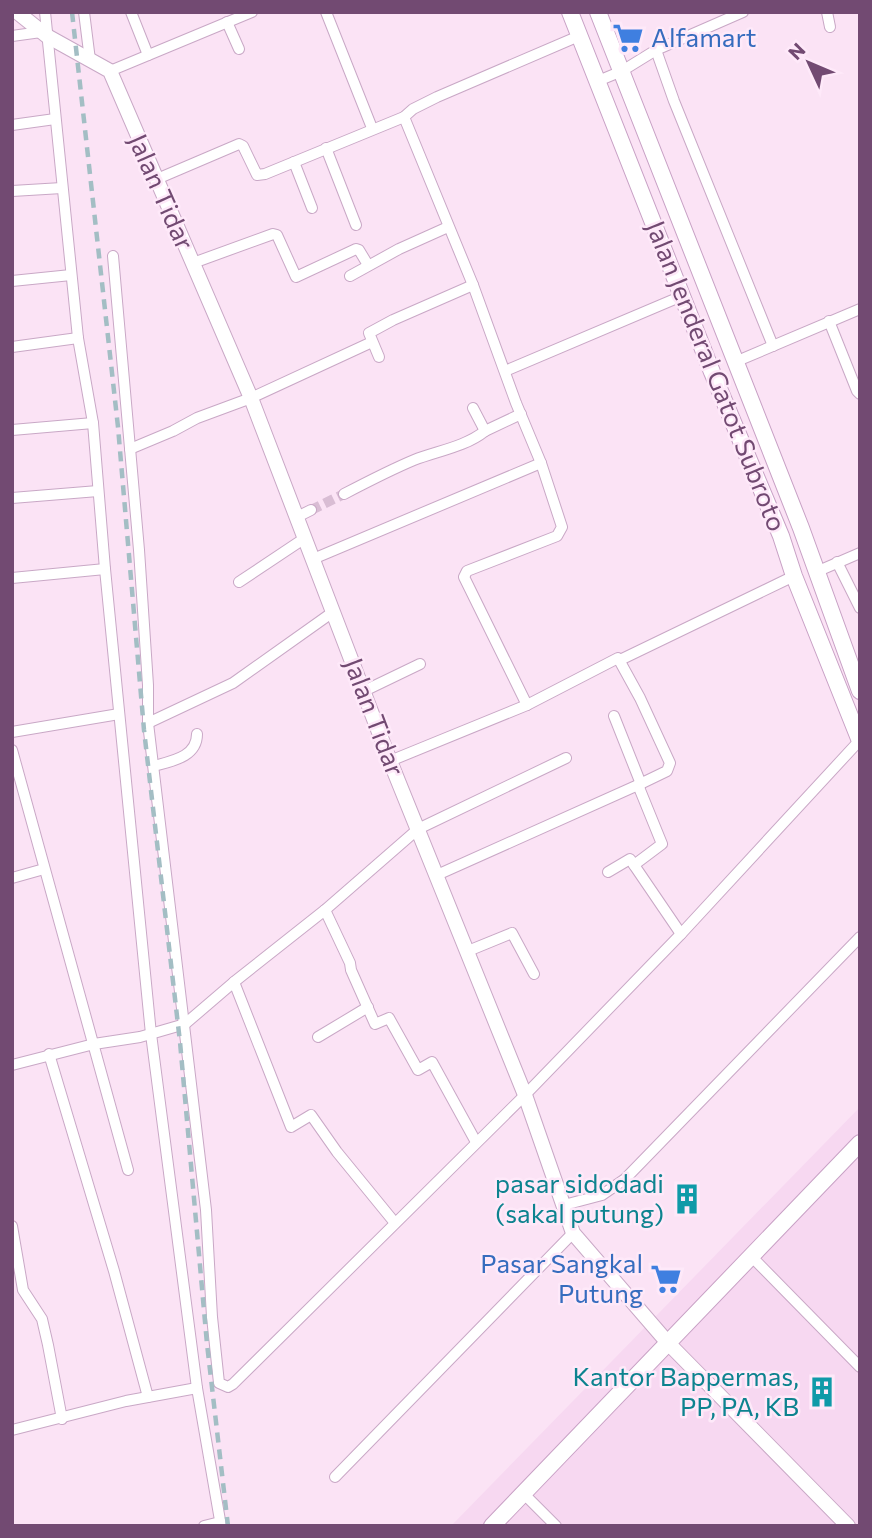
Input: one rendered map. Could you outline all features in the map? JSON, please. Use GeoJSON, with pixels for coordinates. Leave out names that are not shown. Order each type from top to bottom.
{"type":"FeatureCollection","features":[{"type":"Feature","properties":{"kind":"main road","name":"Jalan Jenderal Gatot Subroto"},"geometry":{"type":"LineString","coordinates":[[570,12],[712,372],[781,536],[794,576],[860,741]]}},
{"type":"Feature","properties":{"kind":"main road","name":"Jalan Jenderal Gatot Subroto"},"geometry":{"type":"LineString","coordinates":[[598,12],[860,691]]}},
{"type":"Feature","properties":{"kind":"main road"},"geometry":{"type":"LineString","coordinates":[[712,372],[735,362]]}},
{"type":"Feature","properties":{"kind":"main road"},"geometry":{"type":"LineString","coordinates":[[492,1526],[860,1143]]}},
{"type":"Feature","properties":{"kind":"street"},"geometry":{"type":"LineString","coordinates":[[17,12],[44,34],[110,71],[252,12]]}},
{"type":"Feature","properties":{"kind":"street"},"geometry":{"type":"LineString","coordinates":[[45,12],[44,34],[78,338],[93,423],[151,1034],[197,1388],[221,1524],[204,1526]]}},
{"type":"Feature","properties":{"kind":"street"},"geometry":{"type":"LineString","coordinates":[[84,12],[90,60]]}},
{"type":"Feature","properties":{"kind":"street"},"geometry":{"type":"LineString","coordinates":[[131,12],[148,55]]}},
{"type":"Feature","properties":{"kind":"street"},"geometry":{"type":"LineString","coordinates":[[326,12],[372,128]]}},
{"type":"Feature","properties":{"kind":"street"},"geometry":{"type":"LineString","coordinates":[[598,81],[622,71],[656,50],[743,12]]}},
{"type":"Feature","properties":{"kind":"street"},"geometry":{"type":"LineString","coordinates":[[827,12],[830,27]]}},
{"type":"Feature","properties":{"kind":"street"},"geometry":{"type":"LineString","coordinates":[[227,22],[239,49]]}},
{"type":"Feature","properties":{"kind":"street"},"geometry":{"type":"LineString","coordinates":[[12,36],[44,34]]}},
{"type":"Feature","properties":{"kind":"street"},"geometry":{"type":"LineString","coordinates":[[157,179],[239,144],[243,146],[257,176],[404,117],[413,109],[437,97],[579,36]]}},
{"type":"Feature","properties":{"kind":"street"},"geometry":{"type":"LineString","coordinates":[[656,50],[773,346]]}},
{"type":"Feature","properties":{"kind":"street","name":"Jalan Tidar"},"geometry":{"type":"LineString","coordinates":[[110,71],[251,398],[304,513],[305,538],[390,761],[526,1095],[573,1233],[668,1343],[848,1526]]}},
{"type":"Feature","properties":{"kind":"street"},"geometry":{"type":"LineString","coordinates":[[404,117],[473,285],[541,463],[562,527],[551,539],[467,571],[464,578],[527,705]]}},
{"type":"Feature","properties":{"kind":"street"},"geometry":{"type":"LineString","coordinates":[[12,125],[55,119]]}},
{"type":"Feature","properties":{"kind":"street"},"geometry":{"type":"LineString","coordinates":[[326,148],[356,225]]}},
{"type":"Feature","properties":{"kind":"street"},"geometry":{"type":"LineString","coordinates":[[295,162],[312,208]]}},
{"type":"Feature","properties":{"kind":"street"},"geometry":{"type":"LineString","coordinates":[[12,191],[62,188]]}},
{"type":"Feature","properties":{"kind":"street"},"geometry":{"type":"LineString","coordinates":[[350,276],[448,227]]}},
{"type":"Feature","properties":{"kind":"street"},"geometry":{"type":"LineString","coordinates":[[193,263],[273,233],[277,235],[296,277],[356,249],[368,265]]}},
{"type":"Feature","properties":{"kind":"street"},"geometry":{"type":"LineString","coordinates":[[113,256],[147,671],[148,723],[206,1210],[219,1383],[228,1387],[233,1384],[526,1095],[681,934],[860,741]]}},
{"type":"Feature","properties":{"kind":"street"},"geometry":{"type":"LineString","coordinates":[[12,281],[71,275]]}},
{"type":"Feature","properties":{"kind":"street"},"geometry":{"type":"LineString","coordinates":[[379,357],[369,335],[372,331],[473,285]]}},
{"type":"Feature","properties":{"kind":"street"},"geometry":{"type":"LineString","coordinates":[[505,371],[682,296]]}},
{"type":"Feature","properties":{"kind":"street"},"geometry":{"type":"LineString","coordinates":[[735,362],[860,309]]}},
{"type":"Feature","properties":{"kind":"street"},"geometry":{"type":"LineString","coordinates":[[828,321],[860,394]]}},
{"type":"Feature","properties":{"kind":"street"},"geometry":{"type":"LineString","coordinates":[[12,346],[78,338]]}},
{"type":"Feature","properties":{"kind":"street"},"geometry":{"type":"LineString","coordinates":[[130,449],[173,432],[197,418],[251,398],[372,342]]}},
{"type":"Feature","properties":{"kind":"street"},"geometry":{"type":"LineString","coordinates":[[472,408],[485,431]]}},
{"type":"Feature","properties":{"kind":"street"},"geometry":{"type":"LineString","coordinates":[[344,494],[380,475],[462,444],[521,414]]}},
{"type":"Feature","properties":{"kind":"street"},"geometry":{"type":"LineString","coordinates":[[12,430],[93,423]]}},
{"type":"Feature","properties":{"kind":"street"},"geometry":{"type":"LineString","coordinates":[[313,559],[541,463]]}},
{"type":"Feature","properties":{"kind":"street"},"geometry":{"type":"LineString","coordinates":[[12,498],[98,491]]}},
{"type":"Feature","properties":{"kind":"street"},"geometry":{"type":"LineString","coordinates":[[239,582],[305,538]]}},
{"type":"Feature","properties":{"kind":"street"},"geometry":{"type":"LineString","coordinates":[[816,572],[860,553]]}},
{"type":"Feature","properties":{"kind":"street"},"geometry":{"type":"LineString","coordinates":[[837,562],[860,608]]}},
{"type":"Feature","properties":{"kind":"street"},"geometry":{"type":"LineString","coordinates":[[12,578],[105,569]]}},
{"type":"Feature","properties":{"kind":"street"},"geometry":{"type":"LineString","coordinates":[[390,761],[527,705],[617,658],[620,660],[794,576]]}},
{"type":"Feature","properties":{"kind":"street"},"geometry":{"type":"LineString","coordinates":[[148,723],[233,683],[333,612]]}},
{"type":"Feature","properties":{"kind":"street"},"geometry":{"type":"LineString","coordinates":[[437,875],[667,771],[670,763],[620,660]]}},
{"type":"Feature","properties":{"kind":"street"},"geometry":{"type":"LineString","coordinates":[[364,691],[420,664]]}},
{"type":"Feature","properties":{"kind":"street"},"geometry":{"type":"LineString","coordinates":[[12,732],[119,714]]}},
{"type":"Feature","properties":{"kind":"street"},"geometry":{"type":"LineString","coordinates":[[614,716],[662,844],[634,865]]}},
{"type":"Feature","properties":{"kind":"street"},"geometry":{"type":"LineString","coordinates":[[154,766],[185,756],[197,743],[197,734]]}},
{"type":"Feature","properties":{"kind":"street"},"geometry":{"type":"LineString","coordinates":[[12,750],[128,1170]]}},
{"type":"Feature","properties":{"kind":"street"},"geometry":{"type":"LineString","coordinates":[[12,1065],[49,1054],[151,1034],[185,1024],[325,910],[418,829],[566,758]]}},
{"type":"Feature","properties":{"kind":"street"},"geometry":{"type":"LineString","coordinates":[[608,872],[630,859],[681,934]]}},
{"type":"Feature","properties":{"kind":"street"},"geometry":{"type":"LineString","coordinates":[[12,878],[44,869]]}},
{"type":"Feature","properties":{"kind":"street"},"geometry":{"type":"LineString","coordinates":[[325,910],[375,1024],[389,1018],[418,1070],[432,1062],[476,1142]]}},
{"type":"Feature","properties":{"kind":"street"},"geometry":{"type":"LineString","coordinates":[[468,951],[512,933],[534,974]]}},
{"type":"Feature","properties":{"kind":"street"},"geometry":{"type":"LineString","coordinates":[[564,1205],[601,1195],[625,1179],[860,937]]}},
{"type":"Feature","properties":{"kind":"street"},"geometry":{"type":"LineString","coordinates":[[234,982],[291,1127],[311,1115],[337,1152],[395,1223]]}},
{"type":"Feature","properties":{"kind":"street"},"geometry":{"type":"LineString","coordinates":[[318,1038],[368,1007]]}},
{"type":"Feature","properties":{"kind":"street"},"geometry":{"type":"LineString","coordinates":[[49,1054],[148,1397]]}},
{"type":"Feature","properties":{"kind":"street"},"geometry":{"type":"LineString","coordinates":[[12,1226],[23,1290],[41,1319],[62,1419]]}},
{"type":"Feature","properties":{"kind":"street"},"geometry":{"type":"LineString","coordinates":[[335,1477],[573,1233]]}},
{"type":"Feature","properties":{"kind":"street"},"geometry":{"type":"LineString","coordinates":[[751,1256],[860,1367]]}},
{"type":"Feature","properties":{"kind":"street"},"geometry":{"type":"LineString","coordinates":[[12,1430],[197,1388]]}},
{"type":"Feature","properties":{"kind":"street"},"geometry":{"type":"LineString","coordinates":[[523,1493],[556,1526]]}},
{"type":"Feature","properties":{"kind":"shaded area"},"geometry":{"type":"Polygon","coordinates":[[[860,1107],[860,1526],[451,1526],[860,1107]]]}},
{"type":"Feature","properties":{"kind":"tunnel"},"geometry":{"type":"LineString","coordinates":[[311,510],[344,494]]}},
{"type":"Feature","properties":{"kind":"railway"},"geometry":{"type":"LineString","coordinates":[[72,12],[118,427],[144,730],[180,1042],[207,1344],[228,1526]]}},
{"type":"Feature","properties":{"kind":"place","name":"Alfamart"},"geometry":{"type":"Point","coordinates":[628,38]}},
{"type":"Feature","properties":{"kind":"place","name":"pasar sidodadi (sakal putung)"},"geometry":{"type":"Point","coordinates":[687,1199]}},
{"type":"Feature","properties":{"kind":"place","name":"Pasar Sangkal Putung"},"geometry":{"type":"Point","coordinates":[666,1279]}},
{"type":"Feature","properties":{"kind":"place","name":"Kantor Bappermas, PP, PA, KB"},"geometry":{"type":"Point","coordinates":[822,1392]}}]}
